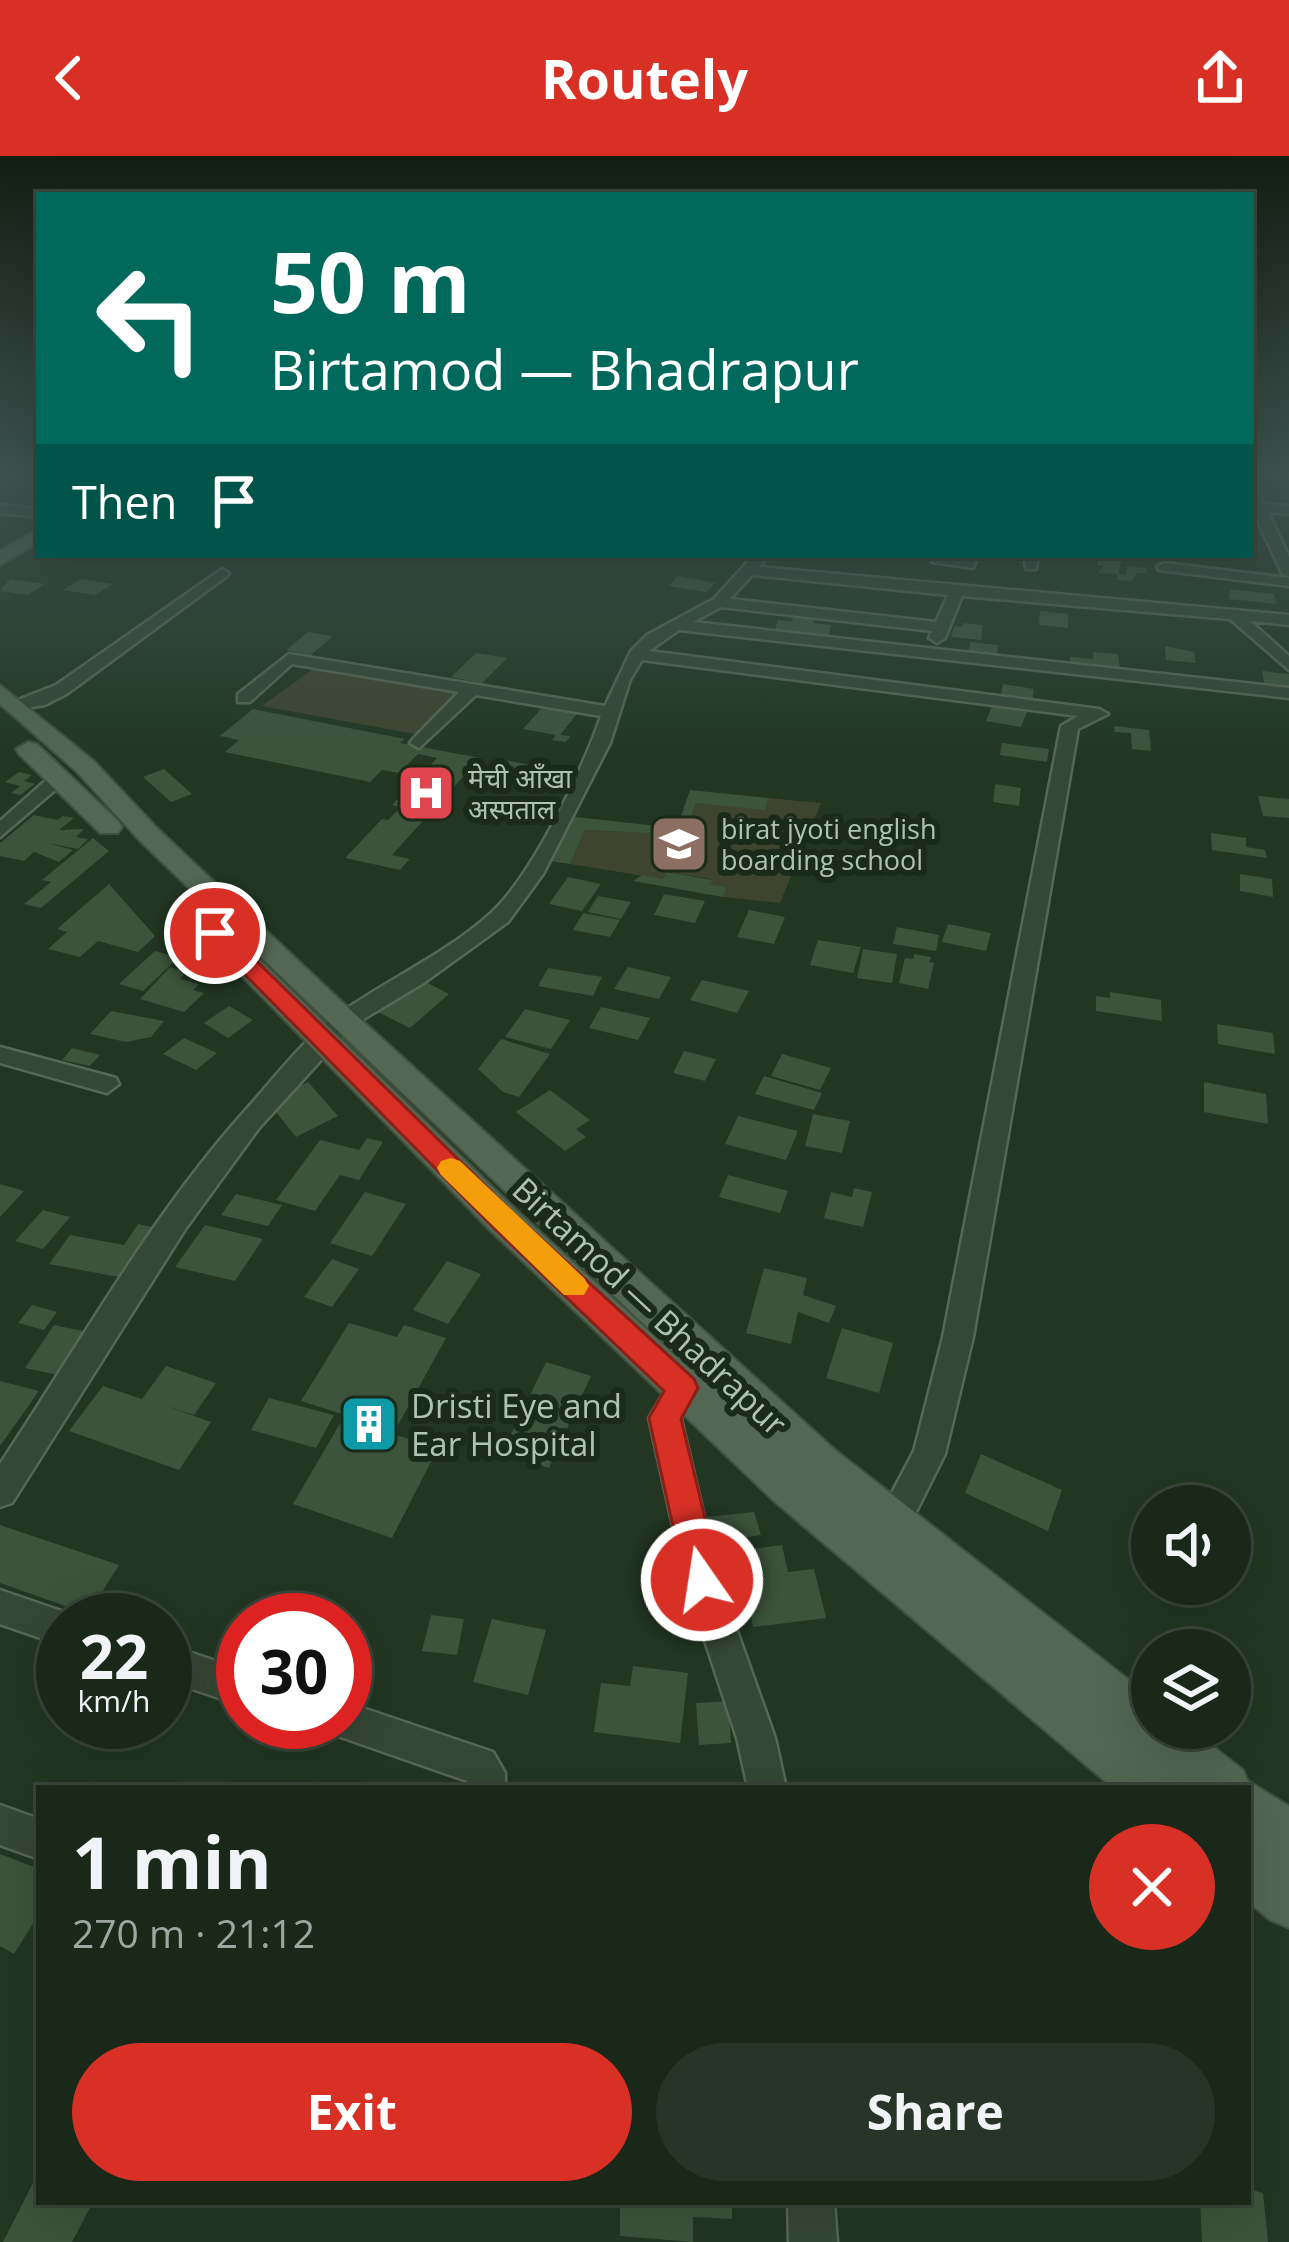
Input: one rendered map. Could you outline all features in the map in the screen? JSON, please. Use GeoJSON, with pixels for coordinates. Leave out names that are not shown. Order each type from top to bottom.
{"type":"FeatureCollection","features":[{"type":"Feature","properties":{"kind":"main road","name":"Birtamod — Bhadrapur"},"geometry":{"type":"LineString","coordinates":[[5,707],[60,778],[136,838],[643,1325],[1221,1785]]}},
{"type":"Feature","properties":{"kind":"main road","name":"Birtamod — Bhadrapur"},"geometry":{"type":"LineString","coordinates":[[5,707],[85,766],[136,838]]}},
{"type":"Feature","properties":{"kind":"main road","name":"Birtamod — Bhadrapur"},"geometry":{"type":"LineString","coordinates":[[643,1325],[683,1388],[790,1488],[1149,1785]]}},
{"type":"Feature","properties":{"kind":"main road"},"geometry":{"type":"LineString","coordinates":[[1251,1809],[1289,1840]]}},
{"type":"Feature","properties":{"kind":"main road"},"geometry":{"type":"LineString","coordinates":[[1251,1869],[1289,1901]]}},
{"type":"Feature","properties":{"kind":"street"},"geometry":{"type":"LineString","coordinates":[[0,1492],[176,1221],[250,1122],[335,1032],[500,917],[536,869],[602,743],[637,654],[676,625],[719,602],[750,570]]}},
{"type":"Feature","properties":{"kind":"street"},"geometry":{"type":"LineString","coordinates":[[809,570],[957,591],[1289,620]]}},
{"type":"Feature","properties":{"kind":"street"},"geometry":{"type":"LineString","coordinates":[[1192,570],[1289,582]]}},
{"type":"Feature","properties":{"kind":"street"},"geometry":{"type":"LineString","coordinates":[[5,707],[40,701],[62,689],[222,573]]}},
{"type":"Feature","properties":{"kind":"street"},"geometry":{"type":"LineString","coordinates":[[719,602],[939,632],[957,591]]}},
{"type":"Feature","properties":{"kind":"street"},"geometry":{"type":"LineString","coordinates":[[1235,616],[1289,664]]}},
{"type":"Feature","properties":{"kind":"street"},"geometry":{"type":"LineString","coordinates":[[676,625],[1289,693]]}},
{"type":"Feature","properties":{"kind":"street"},"geometry":{"type":"LineString","coordinates":[[637,654],[1099,714]]}},
{"type":"Feature","properties":{"kind":"street"},"geometry":{"type":"LineString","coordinates":[[244,698],[289,659],[611,712]]}},
{"type":"Feature","properties":{"kind":"street"},"geometry":{"type":"LineString","coordinates":[[1099,714],[1100,672]]}},
{"type":"Feature","properties":{"kind":"street"},"geometry":{"type":"LineString","coordinates":[[419,743],[471,690]]}},
{"type":"Feature","properties":{"kind":"street"},"geometry":{"type":"LineString","coordinates":[[893,1523],[929,1454],[958,1337],[1070,726],[1099,714]]}},
{"type":"Feature","properties":{"kind":"street"},"geometry":{"type":"LineString","coordinates":[[0,831],[60,778]]}},
{"type":"Feature","properties":{"kind":"street"},"geometry":{"type":"LineString","coordinates":[[0,1055],[107,1084]]}},
{"type":"Feature","properties":{"kind":"street"},"geometry":{"type":"LineString","coordinates":[[683,1388],[665,1418],[702,1580],[756,1738],[765,1785]]}},
{"type":"Feature","properties":{"kind":"street"},"geometry":{"type":"LineString","coordinates":[[0,1607],[36,1619]]}},
{"type":"Feature","properties":{"kind":"street"},"geometry":{"type":"LineString","coordinates":[[372,1730],[479,1766],[486,1773],[486,1785]]}},
{"type":"Feature","properties":{"kind":"street"},"geometry":{"type":"LineString","coordinates":[[0,1825],[36,1838]]}},
{"type":"Feature","properties":{"kind":"street"},"geometry":{"type":"LineString","coordinates":[[811,2205],[814,2242]]}},
{"type":"Feature","properties":{"kind":"green space"},"geometry":{"type":"Polygon","coordinates":[[[316,667],[457,691],[420,735],[262,706],[316,667]]]}},
{"type":"Feature","properties":{"kind":"green space"},"geometry":{"type":"Polygon","coordinates":[[[768,798],[821,803],[780,903],[723,897],[727,887],[710,884],[711,879],[668,872],[663,879],[570,864],[585,830],[685,835],[696,803],[768,798]]]}},
{"type":"Feature","properties":{"kind":"building"},"geometry":{"type":"Polygon","coordinates":[[[1119,570],[1126,575],[1127,570],[1147,570],[1131,581],[1098,573],[1119,570]]]}},
{"type":"Feature","properties":{"kind":"building"},"geometry":{"type":"Polygon","coordinates":[[[678,576],[715,583],[706,592],[668,586],[678,576]]]}},
{"type":"Feature","properties":{"kind":"building"},"geometry":{"type":"Polygon","coordinates":[[[10,579],[45,584],[28,595],[0,591],[10,579]]]}},
{"type":"Feature","properties":{"kind":"building"},"geometry":{"type":"Polygon","coordinates":[[[81,579],[113,584],[96,595],[63,590],[81,579]]]}},
{"type":"Feature","properties":{"kind":"building"},"geometry":{"type":"Polygon","coordinates":[[[1230,589],[1274,594],[1276,604],[1229,599],[1230,589]]]}},
{"type":"Feature","properties":{"kind":"building"},"geometry":{"type":"Polygon","coordinates":[[[1040,611],[1068,614],[1068,628],[1039,625],[1040,611]]]}},
{"type":"Feature","properties":{"kind":"building"},"geometry":{"type":"Polygon","coordinates":[[[794,614],[816,616],[814,623],[831,625],[828,638],[774,633],[778,620],[792,621],[794,614]]]}},
{"type":"Feature","properties":{"kind":"building"},"geometry":{"type":"Polygon","coordinates":[[[983,625],[981,640],[951,637],[954,626],[983,625]]]}},
{"type":"Feature","properties":{"kind":"building"},"geometry":{"type":"Polygon","coordinates":[[[308,632],[333,636],[311,655],[286,650],[308,632]]]}},
{"type":"Feature","properties":{"kind":"building"},"geometry":{"type":"Polygon","coordinates":[[[970,642],[998,645],[997,657],[968,654],[970,642]]]}},
{"type":"Feature","properties":{"kind":"building"},"geometry":{"type":"Polygon","coordinates":[[[1165,646],[1194,652],[1196,663],[1166,660],[1165,646]]]}},
{"type":"Feature","properties":{"kind":"building"},"geometry":{"type":"Polygon","coordinates":[[[1093,652],[1118,654],[1120,669],[1070,664],[1070,657],[1094,659],[1093,652]]]}},
{"type":"Feature","properties":{"kind":"building"},"geometry":{"type":"Polygon","coordinates":[[[476,653],[507,658],[482,683],[451,677],[476,653]]]}},
{"type":"Feature","properties":{"kind":"building"},"geometry":{"type":"Polygon","coordinates":[[[1262,671],[1289,674],[1289,689],[1265,687],[1262,671]]]}},
{"type":"Feature","properties":{"kind":"building"},"geometry":{"type":"Polygon","coordinates":[[[1003,684],[1034,689],[1032,703],[1000,699],[1003,684]]]}},
{"type":"Feature","properties":{"kind":"building"},"geometry":{"type":"Polygon","coordinates":[[[553,705],[580,710],[560,735],[570,736],[566,742],[552,740],[556,735],[523,729],[541,709],[553,705]]]}},
{"type":"Feature","properties":{"kind":"building"},"geometry":{"type":"Polygon","coordinates":[[[992,706],[1027,712],[1021,727],[986,721],[992,706]]]}},
{"type":"Feature","properties":{"kind":"building","name":"मेची आँखा अस्पताल"},"geometry":{"type":"Polygon","coordinates":[[[253,709],[480,758],[392,855],[410,859],[400,870],[345,858],[382,819],[388,820],[401,807],[392,805],[437,758],[418,754],[399,773],[382,770],[370,782],[225,752],[239,740],[220,736],[253,709]]]}},
{"type":"Feature","properties":{"kind":"building"},"geometry":{"type":"Polygon","coordinates":[[[1114,726],[1149,730],[1151,751],[1132,749],[1131,733],[1115,732],[1114,726]]]}},
{"type":"Feature","properties":{"kind":"building"},"geometry":{"type":"Polygon","coordinates":[[[1002,743],[1049,749],[1047,762],[1000,755],[1002,743]]]}},
{"type":"Feature","properties":{"kind":"building"},"geometry":{"type":"Polygon","coordinates":[[[500,759],[551,769],[534,790],[482,781],[500,759]]]}},
{"type":"Feature","properties":{"kind":"building"},"geometry":{"type":"Polygon","coordinates":[[[164,769],[192,794],[171,802],[143,777],[164,769]]]}},
{"type":"Feature","properties":{"kind":"building"},"geometry":{"type":"Polygon","coordinates":[[[19,772],[32,775],[24,781],[35,784],[20,795],[11,793],[20,786],[5,782],[19,772]]]}},
{"type":"Feature","properties":{"kind":"building"},"geometry":{"type":"Polygon","coordinates":[[[995,784],[1021,788],[1019,806],[993,802],[995,784]]]}},
{"type":"Feature","properties":{"kind":"building","name":"birat jyoti english boarding school"},"geometry":{"type":"Polygon","coordinates":[[[690,790],[768,798],[765,810],[696,803],[685,835],[585,830],[570,864],[549,861],[566,816],[677,828],[690,790]]]}},
{"type":"Feature","properties":{"kind":"building"},"geometry":{"type":"Polygon","coordinates":[[[1258,796],[1289,799],[1289,818],[1263,816],[1258,796]]]}},
{"type":"Feature","properties":{"kind":"building"},"geometry":{"type":"Polygon","coordinates":[[[34,815],[74,818],[59,830],[84,829],[76,837],[88,839],[78,849],[47,843],[73,850],[59,862],[34,852],[24,861],[0,856],[0,843],[34,815]]]}},
{"type":"Feature","properties":{"kind":"building"},"geometry":{"type":"Polygon","coordinates":[[[1211,833],[1246,838],[1246,847],[1265,850],[1267,858],[1212,850],[1211,833]]]}},
{"type":"Feature","properties":{"kind":"building"},"geometry":{"type":"Polygon","coordinates":[[[93,838],[109,851],[41,908],[24,904],[51,882],[42,880],[93,838]]]}},
{"type":"Feature","properties":{"kind":"building"},"geometry":{"type":"Polygon","coordinates":[[[667,872],[727,887],[723,897],[633,881],[642,875],[663,879],[667,872]]]}},
{"type":"Feature","properties":{"kind":"building"},"geometry":{"type":"Polygon","coordinates":[[[1240,874],[1272,879],[1273,897],[1240,891],[1240,874]]]}},
{"type":"Feature","properties":{"kind":"building"},"geometry":{"type":"Polygon","coordinates":[[[568,877],[601,884],[582,911],[549,904],[568,877]]]}},
{"type":"Feature","properties":{"kind":"building"},"geometry":{"type":"Polygon","coordinates":[[[109,884],[155,936],[138,952],[98,941],[80,957],[48,949],[67,932],[57,929],[109,884]]]}},
{"type":"Feature","properties":{"kind":"building"},"geometry":{"type":"Polygon","coordinates":[[[664,894],[705,901],[695,923],[654,915],[664,894]]]}},
{"type":"Feature","properties":{"kind":"building"},"geometry":{"type":"Polygon","coordinates":[[[598,896],[631,902],[621,919],[588,912],[598,896]]]}},
{"type":"Feature","properties":{"kind":"building"},"geometry":{"type":"Polygon","coordinates":[[[749,910],[785,917],[774,944],[737,937],[749,910]]]}},
{"type":"Feature","properties":{"kind":"building"},"geometry":{"type":"Polygon","coordinates":[[[583,913],[620,920],[610,937],[573,930],[583,913]]]}},
{"type":"Feature","properties":{"kind":"building"},"geometry":{"type":"Polygon","coordinates":[[[948,924],[991,933],[986,951],[942,942],[948,924]]]}},
{"type":"Feature","properties":{"kind":"building"},"geometry":{"type":"Polygon","coordinates":[[[897,927],[939,935],[936,951],[893,944],[897,927]]]}},
{"type":"Feature","properties":{"kind":"building"},"geometry":{"type":"Polygon","coordinates":[[[818,940],[861,947],[853,973],[810,965],[818,940]]]}},
{"type":"Feature","properties":{"kind":"building"},"geometry":{"type":"Polygon","coordinates":[[[863,949],[897,954],[892,983],[857,978],[863,949]]]}},
{"type":"Feature","properties":{"kind":"building"},"geometry":{"type":"Polygon","coordinates":[[[155,951],[179,957],[143,991],[119,984],[155,951]]]}},
{"type":"Feature","properties":{"kind":"building"},"geometry":{"type":"Polygon","coordinates":[[[914,954],[931,957],[929,962],[934,963],[928,989],[899,983],[905,958],[913,959],[914,954]]]}},
{"type":"Feature","properties":{"kind":"building"},"geometry":{"type":"Polygon","coordinates":[[[170,967],[187,972],[180,979],[199,984],[193,990],[204,993],[184,1012],[140,999],[170,967]]]}},
{"type":"Feature","properties":{"kind":"building"},"geometry":{"type":"Polygon","coordinates":[[[628,967],[671,977],[659,999],[614,989],[628,967]]]}},
{"type":"Feature","properties":{"kind":"building"},"geometry":{"type":"Polygon","coordinates":[[[548,968],[602,977],[593,996],[538,986],[548,968]]]}},
{"type":"Feature","properties":{"kind":"building"},"geometry":{"type":"Polygon","coordinates":[[[418,978],[449,994],[410,1028],[378,1012],[418,978]]]}},
{"type":"Feature","properties":{"kind":"building"},"geometry":{"type":"Polygon","coordinates":[[[702,980],[749,991],[737,1013],[690,1000],[702,980]]]}},
{"type":"Feature","properties":{"kind":"building"},"geometry":{"type":"Polygon","coordinates":[[[1110,992],[1161,1000],[1162,1021],[1096,1011],[1096,996],[1110,998],[1110,992]]]}},
{"type":"Feature","properties":{"kind":"building"},"geometry":{"type":"Polygon","coordinates":[[[229,1006],[253,1020],[228,1038],[204,1023],[229,1006]]]}},
{"type":"Feature","properties":{"kind":"building"},"geometry":{"type":"Polygon","coordinates":[[[601,1007],[650,1018],[638,1040],[589,1028],[601,1007]]]}},
{"type":"Feature","properties":{"kind":"building"},"geometry":{"type":"Polygon","coordinates":[[[525,1009],[570,1020],[551,1049],[505,1037],[525,1009]]]}},
{"type":"Feature","properties":{"kind":"building"},"geometry":{"type":"Polygon","coordinates":[[[111,1011],[164,1021],[151,1037],[126,1042],[90,1034],[111,1011]]]}},
{"type":"Feature","properties":{"kind":"building"},"geometry":{"type":"Polygon","coordinates":[[[1217,1024],[1273,1033],[1275,1054],[1218,1044],[1217,1024]]]}},
{"type":"Feature","properties":{"kind":"building"},"geometry":{"type":"Polygon","coordinates":[[[184,1038],[217,1053],[196,1070],[163,1054],[184,1038]]]}},
{"type":"Feature","properties":{"kind":"building"},"geometry":{"type":"Polygon","coordinates":[[[501,1039],[550,1054],[519,1097],[503,1092],[478,1069],[501,1039]]]}},
{"type":"Feature","properties":{"kind":"building"},"geometry":{"type":"Polygon","coordinates":[[[72,1048],[100,1055],[90,1066],[62,1060],[72,1048]]]}},
{"type":"Feature","properties":{"kind":"building"},"geometry":{"type":"Polygon","coordinates":[[[684,1051],[716,1059],[705,1081],[673,1073],[684,1051]]]}},
{"type":"Feature","properties":{"kind":"building"},"geometry":{"type":"Polygon","coordinates":[[[782,1054],[831,1068],[820,1090],[771,1076],[782,1054]]]}},
{"type":"Feature","properties":{"kind":"building"},"geometry":{"type":"Polygon","coordinates":[[[764,1076],[822,1093],[814,1110],[755,1094],[764,1076]]]}},
{"type":"Feature","properties":{"kind":"building"},"geometry":{"type":"Polygon","coordinates":[[[308,1082],[338,1116],[296,1137],[272,1107],[287,1100],[282,1094],[308,1082]]]}},
{"type":"Feature","properties":{"kind":"building"},"geometry":{"type":"Polygon","coordinates":[[[1204,1082],[1266,1094],[1268,1124],[1204,1112],[1204,1082]]]}},
{"type":"Feature","properties":{"kind":"building"},"geometry":{"type":"Polygon","coordinates":[[[550,1090],[590,1120],[576,1129],[586,1137],[565,1151],[516,1112],[550,1090]]]}},
{"type":"Feature","properties":{"kind":"building"},"geometry":{"type":"Polygon","coordinates":[[[813,1114],[850,1121],[842,1153],[805,1146],[813,1114]]]}},
{"type":"Feature","properties":{"kind":"building"},"geometry":{"type":"Polygon","coordinates":[[[738,1116],[798,1131],[786,1160],[725,1144],[738,1116]]]}},
{"type":"Feature","properties":{"kind":"building"},"geometry":{"type":"Polygon","coordinates":[[[367,1138],[383,1142],[359,1180],[340,1175],[315,1211],[276,1200],[320,1140],[359,1150],[367,1138]]]}},
{"type":"Feature","properties":{"kind":"building"},"geometry":{"type":"Polygon","coordinates":[[[728,1175],[788,1191],[780,1213],[719,1197],[728,1175]]]}},
{"type":"Feature","properties":{"kind":"building"},"geometry":{"type":"Polygon","coordinates":[[[0,1184],[24,1191],[0,1217],[0,1184]]]}},
{"type":"Feature","properties":{"kind":"building"},"geometry":{"type":"Polygon","coordinates":[[[854,1188],[872,1192],[863,1227],[824,1218],[831,1192],[852,1197],[854,1188]]]}},
{"type":"Feature","properties":{"kind":"building"},"geometry":{"type":"Polygon","coordinates":[[[365,1192],[406,1204],[372,1256],[330,1243],[365,1192]]]}},
{"type":"Feature","properties":{"kind":"building"},"geometry":{"type":"Polygon","coordinates":[[[236,1194],[282,1205],[268,1226],[221,1215],[236,1194]]]}},
{"type":"Feature","properties":{"kind":"building"},"geometry":{"type":"Polygon","coordinates":[[[43,1210],[70,1217],[43,1249],[15,1241],[43,1210]]]}},
{"type":"Feature","properties":{"kind":"building"},"geometry":{"type":"Polygon","coordinates":[[[138,1224],[156,1228],[124,1278],[49,1264],[70,1235],[124,1245],[138,1224]]]}},
{"type":"Feature","properties":{"kind":"building"},"geometry":{"type":"Polygon","coordinates":[[[205,1225],[263,1239],[235,1281],[175,1267],[205,1225]]]}},
{"type":"Feature","properties":{"kind":"building"},"geometry":{"type":"Polygon","coordinates":[[[332,1259],[359,1269],[332,1307],[304,1297],[332,1259]]]}},
{"type":"Feature","properties":{"kind":"building"},"geometry":{"type":"Polygon","coordinates":[[[447,1261],[481,1274],[448,1324],[413,1310],[447,1261]]]}},
{"type":"Feature","properties":{"kind":"building"},"geometry":{"type":"Polygon","coordinates":[[[764,1268],[807,1278],[803,1295],[836,1306],[829,1323],[798,1312],[791,1344],[746,1333],[764,1268]]]}},
{"type":"Feature","properties":{"kind":"building"},"geometry":{"type":"Polygon","coordinates":[[[32,1305],[57,1312],[44,1330],[18,1323],[32,1305]]]}},
{"type":"Feature","properties":{"kind":"building","name":"Dristi Eye and Ear Hospital"},"geometry":{"type":"Polygon","coordinates":[[[349,1323],[397,1337],[404,1325],[446,1338],[393,1434],[438,1448],[392,1538],[293,1504],[345,1415],[301,1401],[349,1323]]]}},
{"type":"Feature","properties":{"kind":"building"},"geometry":{"type":"Polygon","coordinates":[[[54,1325],[92,1333],[64,1376],[25,1368],[54,1325]]]}},
{"type":"Feature","properties":{"kind":"building"},"geometry":{"type":"Polygon","coordinates":[[[842,1328],[893,1343],[879,1393],[826,1378],[842,1328]]]}},
{"type":"Feature","properties":{"kind":"building"},"geometry":{"type":"Polygon","coordinates":[[[546,1362],[591,1376],[549,1468],[502,1453],[546,1362]]]}},
{"type":"Feature","properties":{"kind":"building"},"geometry":{"type":"Polygon","coordinates":[[[166,1366],[216,1383],[194,1415],[161,1404],[211,1422],[179,1470],[69,1431],[103,1386],[142,1399],[166,1366]]]}},
{"type":"Feature","properties":{"kind":"building"},"geometry":{"type":"Polygon","coordinates":[[[0,1381],[39,1391],[0,1446],[0,1381]]]}},
{"type":"Feature","properties":{"kind":"building"},"geometry":{"type":"Polygon","coordinates":[[[269,1398],[334,1415],[316,1448],[251,1430],[269,1398]]]}},
{"type":"Feature","properties":{"kind":"building"},"geometry":{"type":"Polygon","coordinates":[[[981,1454],[1062,1490],[1048,1531],[965,1493],[981,1454]]]}},
{"type":"Feature","properties":{"kind":"building"},"geometry":{"type":"Polygon","coordinates":[[[754,1512],[761,1535],[711,1543],[706,1517],[754,1512]]]}},
{"type":"Feature","properties":{"kind":"building"},"geometry":{"type":"Polygon","coordinates":[[[0,1525],[119,1565],[101,1593],[36,1596],[0,1583],[0,1525]]]}},
{"type":"Feature","properties":{"kind":"building"},"geometry":{"type":"Polygon","coordinates":[[[782,1545],[788,1572],[814,1569],[826,1618],[753,1627],[738,1551],[782,1545]]]}},
{"type":"Feature","properties":{"kind":"building"},"geometry":{"type":"Polygon","coordinates":[[[431,1615],[464,1619],[457,1655],[422,1651],[431,1615]]]}},
{"type":"Feature","properties":{"kind":"building"},"geometry":{"type":"Polygon","coordinates":[[[492,1619],[546,1630],[528,1695],[473,1682],[492,1619]]]}},
{"type":"Feature","properties":{"kind":"building"},"geometry":{"type":"Polygon","coordinates":[[[633,1666],[688,1673],[680,1743],[594,1732],[601,1683],[630,1686],[633,1666]]]}},
{"type":"Feature","properties":{"kind":"building"},"geometry":{"type":"Polygon","coordinates":[[[728,1701],[731,1743],[699,1745],[696,1703],[728,1701]]]}},
{"type":"Feature","properties":{"kind":"building"},"geometry":{"type":"Polygon","coordinates":[[[0,1854],[36,1868],[36,1919],[14,1954],[0,1946],[0,1854]]]}},
{"type":"Feature","properties":{"kind":"building"},"geometry":{"type":"Polygon","coordinates":[[[36,2177],[36,2205],[91,2205],[72,2242],[3,2242],[36,2177]]]}},
{"type":"Feature","properties":{"kind":"building"},"geometry":{"type":"Polygon","coordinates":[[[1251,2190],[1263,2193],[1268,2242],[1202,2242],[1200,2205],[1251,2205],[1251,2190]]]}},
{"type":"Feature","properties":{"kind":"building"},"geometry":{"type":"Polygon","coordinates":[[[620,2205],[732,2205],[732,2219],[693,2217],[693,2242],[620,2236],[620,2205]]]}},
{"type":"Feature","properties":{"kind":"slow traffic"},"geometry":{"type":"LineString","coordinates":[[451,1168],[574,1286]]}},
{"type":"Feature","properties":{"kind":"place","name":"मेची आँखा अस्पताल"},"geometry":{"type":"Point","coordinates":[426,793]}},
{"type":"Feature","properties":{"kind":"place","name":"birat jyoti english boarding school"},"geometry":{"type":"Point","coordinates":[679,844]}},
{"type":"Feature","properties":{"kind":"place","name":"Dristi Eye and Ear Hospital"},"geometry":{"type":"Point","coordinates":[369,1424]}},
{"type":"Feature","properties":{"kind":"route"},"geometry":{"type":"LineString","coordinates":[[215,933],[502,1220],[683,1388],[672,1399],[665,1418],[702,1580]]}}]}
